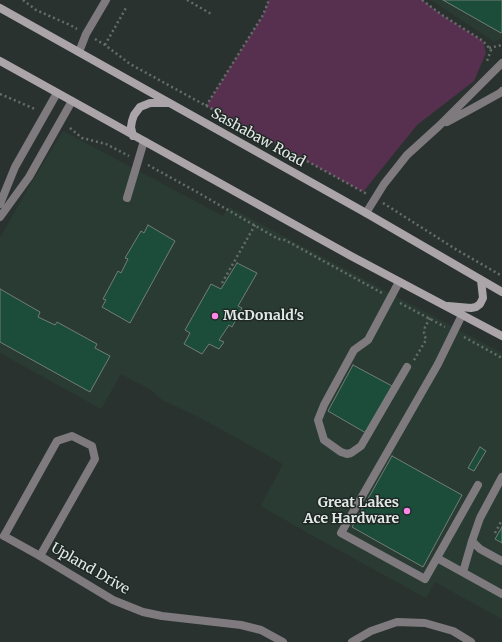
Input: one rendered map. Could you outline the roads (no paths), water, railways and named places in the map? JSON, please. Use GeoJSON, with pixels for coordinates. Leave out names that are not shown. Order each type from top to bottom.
{"type":"FeatureCollection","features":[{"type":"Feature","properties":{"kind":"main road","name":"Sashabaw Road"},"geometry":{"type":"LineString","coordinates":[[0,8],[366,213],[502,292]]}},
{"type":"Feature","properties":{"kind":"main road"},"geometry":{"type":"LineString","coordinates":[[0,61],[351,256],[502,336]]}},
{"type":"Feature","properties":{"kind":"main road"},"geometry":{"type":"LineString","coordinates":[[133,136],[131,127],[132,121],[134,115],[140,107],[150,104],[170,103]]}},
{"type":"Feature","properties":{"kind":"main road"},"geometry":{"type":"LineString","coordinates":[[443,305],[466,308],[478,306],[483,298],[481,280]]}},
{"type":"Feature","properties":{"kind":"street"},"geometry":{"type":"LineString","coordinates":[[79,52],[86,34],[106,0]]}},
{"type":"Feature","properties":{"kind":"street"},"geometry":{"type":"LineString","coordinates":[[366,213],[384,184],[407,155],[439,126],[502,63]]}},
{"type":"Feature","properties":{"kind":"street"},"geometry":{"type":"LineString","coordinates":[[439,126],[502,91]]}},
{"type":"Feature","properties":{"kind":"street"},"geometry":{"type":"LineString","coordinates":[[0,204],[15,167],[57,93]]}},
{"type":"Feature","properties":{"kind":"street"},"geometry":{"type":"LineString","coordinates":[[0,217],[29,177],[72,101]]}},
{"type":"Feature","properties":{"kind":"street"},"geometry":{"type":"LineString","coordinates":[[127,198],[144,141]]}},
{"type":"Feature","properties":{"kind":"street"},"geometry":{"type":"LineString","coordinates":[[399,282],[368,340],[354,350],[324,405],[318,420],[324,440],[341,452],[347,454],[352,453],[361,446],[407,366]]}},
{"type":"Feature","properties":{"kind":"street"},"geometry":{"type":"LineString","coordinates":[[462,315],[438,364],[340,533],[426,579],[478,486]]}},
{"type":"Feature","properties":{"kind":"street","name":"Upland Drive"},"geometry":{"type":"LineString","coordinates":[[40,556],[95,459],[92,446],[72,436],[57,441],[4,536],[113,600],[143,612],[162,616],[241,625],[261,630],[283,642]]}},
{"type":"Feature","properties":{"kind":"street"},"geometry":{"type":"LineString","coordinates":[[463,572],[480,518],[502,477]]}},
{"type":"Feature","properties":{"kind":"street"},"geometry":{"type":"LineString","coordinates":[[472,541],[480,549],[502,561]]}},
{"type":"Feature","properties":{"kind":"street"},"geometry":{"type":"LineString","coordinates":[[438,558],[502,594]]}},
{"type":"Feature","properties":{"kind":"street"},"geometry":{"type":"LineString","coordinates":[[352,642],[371,631],[397,622],[425,623],[453,631],[471,642]]}},
{"type":"Feature","properties":{"kind":"place","name":"McDonald's"},"geometry":{"type":"Point","coordinates":[215,316]}},
{"type":"Feature","properties":{"kind":"place","name":"Great Lakes Ace Hardware"},"geometry":{"type":"Point","coordinates":[407,511]}}]}
